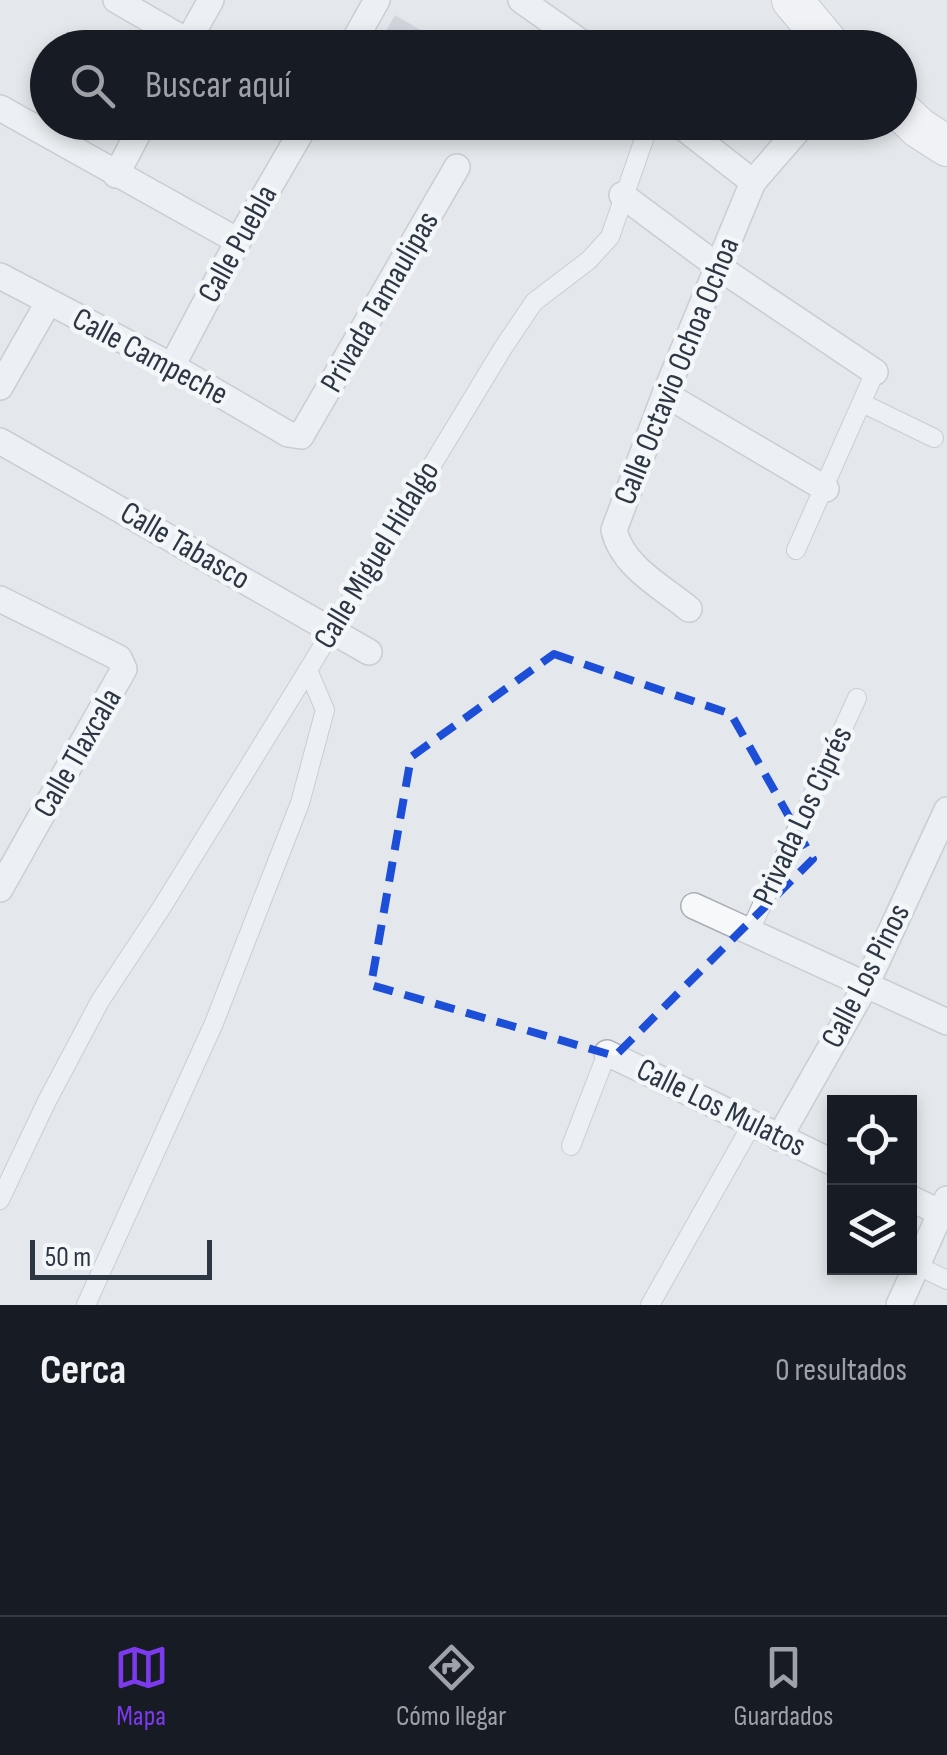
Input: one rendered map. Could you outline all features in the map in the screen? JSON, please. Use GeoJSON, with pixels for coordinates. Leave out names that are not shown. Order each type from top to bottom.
{"type":"FeatureCollection","features":[{"type":"Feature","properties":{"kind":"main road"},"geometry":{"type":"LineString","coordinates":[[792,0],[817,30]]}},
{"type":"Feature","properties":{"kind":"main road"},"geometry":{"type":"LineString","coordinates":[[917,126],[947,146]]}},
{"type":"Feature","properties":{"kind":"street"},"geometry":{"type":"LineString","coordinates":[[116,0],[163,30]]}},
{"type":"Feature","properties":{"kind":"street"},"geometry":{"type":"LineString","coordinates":[[193,30],[210,0]]}},
{"type":"Feature","properties":{"kind":"street"},"geometry":{"type":"LineString","coordinates":[[360,30],[377,0]]}},
{"type":"Feature","properties":{"kind":"street"},"geometry":{"type":"LineString","coordinates":[[521,0],[564,30]]}},
{"type":"Feature","properties":{"kind":"street"},"geometry":{"type":"LineString","coordinates":[[0,108],[30,125]]}},
{"type":"Feature","properties":{"kind":"street"},"geometry":{"type":"LineString","coordinates":[[55,140],[238,241]]}},
{"type":"Feature","properties":{"kind":"street"},"geometry":{"type":"LineString","coordinates":[[116,175],[134,140]]}},
{"type":"Feature","properties":{"kind":"street","name":"Calle Puebla"},"geometry":{"type":"LineString","coordinates":[[172,366],[297,140]]}},
{"type":"Feature","properties":{"kind":"street","name":"Calle Miguel Hidalgo"},"geometry":{"type":"LineString","coordinates":[[86,1305],[214,1023],[300,803],[325,710],[308,670],[534,302],[589,260],[610,237],[643,140]]}},
{"type":"Feature","properties":{"kind":"street"},"geometry":{"type":"LineString","coordinates":[[699,140],[753,182]]}},
{"type":"Feature","properties":{"kind":"street","name":"Calle Octavio Ochoa Ochoa"},"geometry":{"type":"LineString","coordinates":[[689,608],[630,562],[618,548],[614,530],[665,394],[753,182],[789,140]]}},
{"type":"Feature","properties":{"kind":"street","name":"Privada Tamaulipas"},"geometry":{"type":"LineString","coordinates":[[301,436],[456,167]]}},
{"type":"Feature","properties":{"kind":"street"},"geometry":{"type":"LineString","coordinates":[[622,195],[720,268],[876,372],[796,550]]}},
{"type":"Feature","properties":{"kind":"street","name":"Calle Campeche"},"geometry":{"type":"LineString","coordinates":[[0,276],[172,366],[288,434],[301,436]]}},
{"type":"Feature","properties":{"kind":"street"},"geometry":{"type":"LineString","coordinates":[[0,387],[48,303]]}},
{"type":"Feature","properties":{"kind":"street"},"geometry":{"type":"LineString","coordinates":[[665,394],[826,490]]}},
{"type":"Feature","properties":{"kind":"street"},"geometry":{"type":"LineString","coordinates":[[862,403],[934,438]]}},
{"type":"Feature","properties":{"kind":"street","name":"Calle Tabasco"},"geometry":{"type":"LineString","coordinates":[[0,442],[369,652]]}},
{"type":"Feature","properties":{"kind":"street"},"geometry":{"type":"LineString","coordinates":[[0,630],[7,603]]}},
{"type":"Feature","properties":{"kind":"street","name":"Calle Tlaxcala"},"geometry":{"type":"LineString","coordinates":[[0,889],[124,669],[119,658],[7,603]]}},
{"type":"Feature","properties":{"kind":"street"},"geometry":{"type":"LineString","coordinates":[[0,1200],[46,1101],[100,1001],[308,670]]}},
{"type":"Feature","properties":{"kind":"street","name":"Privada Los Ciprés"},"geometry":{"type":"LineString","coordinates":[[749,933],[856,698]]}},
{"type":"Feature","properties":{"kind":"street","name":"Calle Los Pinos"},"geometry":{"type":"LineString","coordinates":[[778,1138],[866,984],[947,810]]}},
{"type":"Feature","properties":{"kind":"street"},"geometry":{"type":"LineString","coordinates":[[694,906],[947,1022]]}},
{"type":"Feature","properties":{"kind":"street"},"geometry":{"type":"LineString","coordinates":[[571,1146],[607,1053]]}},
{"type":"Feature","properties":{"kind":"street","name":"Calle Los Mulatos"},"geometry":{"type":"LineString","coordinates":[[607,1053],[827,1159]]}},
{"type":"Feature","properties":{"kind":"street"},"geometry":{"type":"LineString","coordinates":[[650,1305],[752,1124]]}},
{"type":"Feature","properties":{"kind":"street"},"geometry":{"type":"LineString","coordinates":[[898,1305],[945,1210],[917,1200]]}},
{"type":"Feature","properties":{"kind":"street"},"geometry":{"type":"LineString","coordinates":[[918,1266],[947,1280]]}},
{"type":"Feature","properties":{"kind":"highlighted area"},"geometry":{"type":"Polygon","coordinates":[[[554,654],[731,714],[813,859],[615,1056],[371,985],[411,757],[554,654]]]}},
{"type":"Feature","properties":{"kind":"building"},"geometry":{"type":"Polygon","coordinates":[[[395,15],[420,30],[386,30],[395,15]]]}}]}
